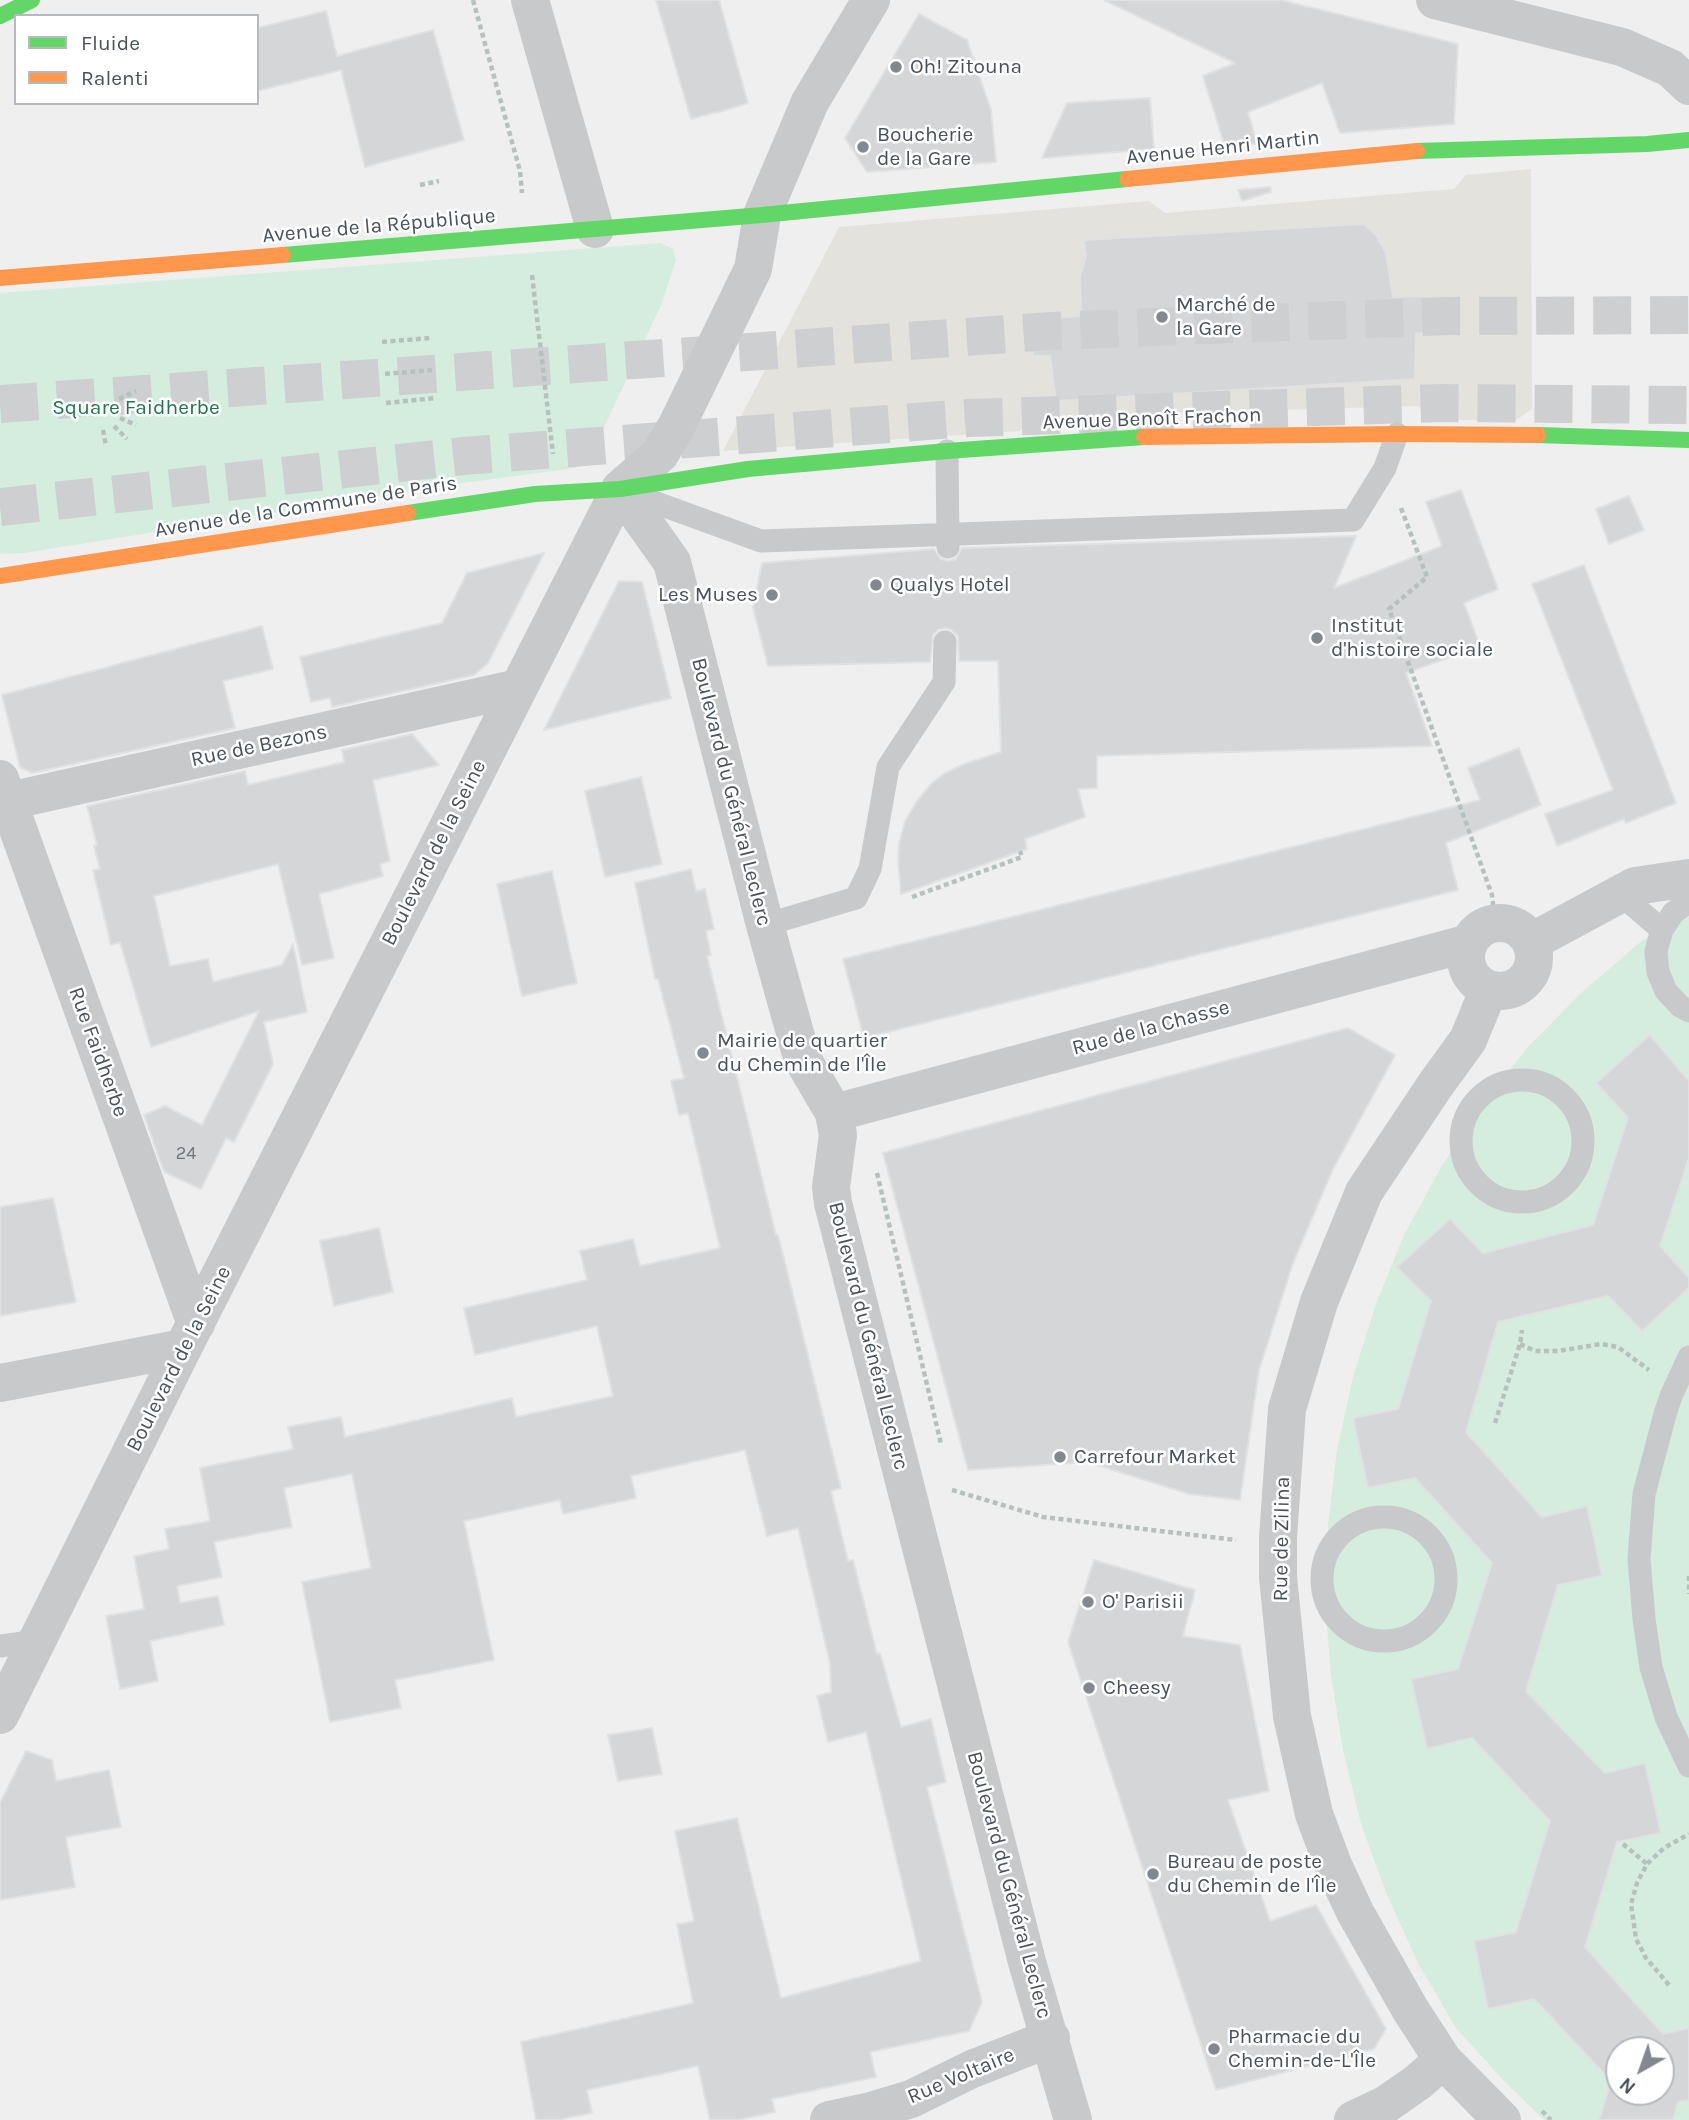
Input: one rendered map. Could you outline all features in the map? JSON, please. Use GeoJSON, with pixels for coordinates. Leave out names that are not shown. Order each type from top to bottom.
{"type":"FeatureCollection","features":[{"type":"Feature","properties":{"kind":"main road"},"geometry":{"type":"LineString","coordinates":[[0,16],[32,0]]}},
{"type":"Feature","properties":{"kind":"main road","name":"Avenue Henri Martin"},"geometry":{"type":"LineString","coordinates":[[762,215],[1398,152],[1647,144],[1689,140]]}},
{"type":"Feature","properties":{"kind":"main road","name":"Avenue de la République"},"geometry":{"type":"LineString","coordinates":[[0,278],[762,215]]}},
{"type":"Feature","properties":{"kind":"main road","name":"Avenue Benoît Frachon"},"geometry":{"type":"LineString","coordinates":[[620,489],[747,469],[1154,436],[1397,434],[1689,440]]}},
{"type":"Feature","properties":{"kind":"main road","name":"Avenue de la Commune de Paris"},"geometry":{"type":"LineString","coordinates":[[0,576],[535,494],[620,489]]}},
{"type":"Feature","properties":{"kind":"street"},"geometry":{"type":"LineString","coordinates":[[530,0],[595,229]]}},
{"type":"Feature","properties":{"kind":"street","name":"Boulevard de la Seine"},"geometry":{"type":"LineString","coordinates":[[0,1715],[18,1644],[190,1336],[620,489],[660,454],[676,427],[753,269],[762,215],[810,102],[871,0]]}},
{"type":"Feature","properties":{"kind":"street"},"geometry":{"type":"LineString","coordinates":[[1435,0],[1622,47],[1670,68],[1689,86]]}},
{"type":"Feature","properties":{"kind":"street","name":"Boulevard du Général Leclerc"},"geometry":{"type":"LineString","coordinates":[[620,489],[672,562],[765,925],[803,1060],[834,1113],[838,1135],[831,1186],[833,1203],[1027,1962],[1073,2120]]}},
{"type":"Feature","properties":{"kind":"street","name":"Rue de Bezons"},"geometry":{"type":"LineString","coordinates":[[3,794],[518,688]]}},
{"type":"Feature","properties":{"kind":"street","name":"Rue Faidherbe"},"geometry":{"type":"LineString","coordinates":[[3,794],[190,1336]]}},
{"type":"Feature","properties":{"kind":"street"},"geometry":{"type":"LineString","coordinates":[[1531,942],[1628,890],[1689,878]]}},
{"type":"Feature","properties":{"kind":"street"},"geometry":{"type":"LineString","coordinates":[[1506,923],[1524,933],[1531,942],[1534,953],[1529,975],[1521,984],[1511,989],[1500,991],[1479,984],[1466,965],[1466,953],[1482,933],[1506,923]]}},
{"type":"Feature","properties":{"kind":"street","name":"Rue de la Chasse"},"geometry":{"type":"LineString","coordinates":[[834,1113],[1482,933]]}},
{"type":"Feature","properties":{"kind":"street","name":"Rue de Zilina"},"geometry":{"type":"LineString","coordinates":[[1489,989],[1468,1040],[1364,1192],[1319,1302],[1287,1409],[1278,1577],[1292,1716],[1314,1814],[1333,1866],[1355,1912],[1410,2009],[1443,2060],[1502,2120]]}},
{"type":"Feature","properties":{"kind":"street"},"geometry":{"type":"LineString","coordinates":[[0,1383],[190,1336]]}},
{"type":"Feature","properties":{"kind":"street","name":"Rue Voltaire"},"geometry":{"type":"LineString","coordinates":[[829,2120],[872,2112],[911,2099],[972,2069],[1051,2038]]}},
{"type":"Feature","properties":{"kind":"street"},"geometry":{"type":"LineString","coordinates":[[1353,2120],[1385,2105],[1443,2060]]}},
{"type":"Feature","properties":{"kind":"lane"},"geometry":{"type":"LineString","coordinates":[[620,489],[761,541],[948,541],[1353,520],[1385,468],[1397,434]]}},
{"type":"Feature","properties":{"kind":"lane"},"geometry":{"type":"LineString","coordinates":[[947,451],[948,541]]}},
{"type":"Feature","properties":{"kind":"lane"},"geometry":{"type":"LineString","coordinates":[[765,925],[856,898],[870,869],[888,767],[944,682],[945,642]]}},
{"type":"Feature","properties":{"kind":"lane"},"geometry":{"type":"LineString","coordinates":[[1628,890],[1662,930]]}},
{"type":"Feature","properties":{"kind":"lane"},"geometry":{"type":"LineString","coordinates":[[1689,901],[1674,913],[1662,930],[1656,951],[1658,972],[1666,991],[1689,1011]]}},
{"type":"Feature","properties":{"kind":"lane"},"geometry":{"type":"LineString","coordinates":[[1514,1080],[1533,1081],[1551,1087],[1567,1099],[1578,1114],[1583,1133],[1582,1152],[1576,1170],[1562,1187],[1545,1197],[1524,1202],[1503,1199],[1485,1189],[1471,1173],[1462,1153],[1462,1132],[1468,1112],[1480,1097],[1496,1086],[1514,1080]]}},
{"type":"Feature","properties":{"kind":"lane"},"geometry":{"type":"LineString","coordinates":[[1436,1084],[1468,1112]]}},
{"type":"Feature","properties":{"kind":"lane"},"geometry":{"type":"LineString","coordinates":[[1689,1357],[1671,1396],[1644,1493],[1639,1559],[1651,1667],[1666,1717],[1689,1766]]}},
{"type":"Feature","properties":{"kind":"lane"},"geometry":{"type":"LineString","coordinates":[[1371,1517],[1392,1517],[1413,1523],[1430,1536],[1441,1554],[1447,1574],[1444,1595],[1436,1613],[1423,1628],[1406,1638],[1386,1642],[1366,1639],[1347,1630],[1333,1616],[1324,1598],[1321,1578],[1325,1557],[1335,1538],[1351,1525],[1371,1517]]}},
{"type":"Feature","properties":{"kind":"lane"},"geometry":{"type":"LineString","coordinates":[[1278,1577],[1321,1578]]}},
{"type":"Feature","properties":{"kind":"path"},"geometry":{"type":"LineString","coordinates":[[420,185],[439,181]]}},
{"type":"Feature","properties":{"kind":"path"},"geometry":{"type":"LineString","coordinates":[[382,342],[430,338]]}},
{"type":"Feature","properties":{"kind":"path"},"geometry":{"type":"LineString","coordinates":[[385,374],[432,370]]}},
{"type":"Feature","properties":{"kind":"path"},"geometry":{"type":"LineString","coordinates":[[119,399],[136,391]]}},
{"type":"Feature","properties":{"kind":"path"},"geometry":{"type":"LineString","coordinates":[[386,403],[436,398]]}},
{"type":"Feature","properties":{"kind":"path"},"geometry":{"type":"LineString","coordinates":[[125,409],[142,407]]}},
{"type":"Feature","properties":{"kind":"path"},"geometry":{"type":"LineString","coordinates":[[120,418],[136,425]]}},
{"type":"Feature","properties":{"kind":"path"},"geometry":{"type":"LineString","coordinates":[[114,426],[127,439]]}},
{"type":"Feature","properties":{"kind":"path"},"geometry":{"type":"LineString","coordinates":[[103,430],[106,446]]}},
{"type":"Feature","properties":{"kind":"path"},"geometry":{"type":"LineString","coordinates":[[1385,468],[1427,577],[1390,609],[1492,895],[1482,933]]}},
{"type":"Feature","properties":{"kind":"path"},"geometry":{"type":"LineString","coordinates":[[912,897],[1022,857],[1020,851]]}},
{"type":"Feature","properties":{"kind":"path"},"geometry":{"type":"LineString","coordinates":[[1495,1423],[1522,1330]]}},
{"type":"Feature","properties":{"kind":"path"},"geometry":{"type":"LineString","coordinates":[[1520,1343],[1535,1351],[1558,1351],[1601,1344],[1619,1347],[1654,1375],[1671,1396]]}},
{"type":"Feature","properties":{"kind":"path"},"geometry":{"type":"LineString","coordinates":[[952,1490],[1042,1517],[1237,1541],[1251,1519],[1279,1520]]}},
{"type":"Feature","properties":{"kind":"path"},"geometry":{"type":"LineString","coordinates":[[1689,1576],[1689,1594]]}},
{"type":"Feature","properties":{"kind":"path"},"geometry":{"type":"LineString","coordinates":[[1669,1985],[1646,1958],[1636,1940],[1631,1903],[1636,1883],[1647,1864],[1664,1848],[1689,1834]]}},
{"type":"Feature","properties":{"kind":"path"},"geometry":{"type":"LineString","coordinates":[[1623,1844],[1647,1864]]}},
{"type":"Feature","properties":{"kind":"shaded area","name":"Marché de la Gare"},"geometry":{"type":"Polygon","coordinates":[[[1531,169],[1532,409],[1516,420],[1431,420],[1418,406],[1033,417],[1020,431],[723,451],[839,227],[1149,201],[1165,213],[1454,189],[1466,175],[1531,169]]]}},
{"type":"Feature","properties":{"kind":"green space","name":"Square Faidherbe"},"geometry":{"type":"Polygon","coordinates":[[[661,243],[673,249],[676,260],[662,303],[584,465],[24,553],[0,554],[0,293],[661,243]]]}},
{"type":"Feature","properties":{"kind":"green space"},"geometry":{"type":"Polygon","coordinates":[[[1689,907],[1689,2120],[1544,2120],[1456,2028],[1418,1963],[1387,1895],[1361,1824],[1343,1750],[1331,1676],[1325,1601],[1328,1525],[1337,1450],[1353,1377],[1376,1304],[1404,1235],[1440,1169],[1481,1106],[1528,1047],[1581,993],[1638,944],[1689,907]]]}},
{"type":"Feature","properties":{"kind":"building"},"geometry":{"type":"Polygon","coordinates":[[[656,0],[719,0],[748,103],[691,119],[656,0]]]}},
{"type":"Feature","properties":{"kind":"building"},"geometry":{"type":"Polygon","coordinates":[[[1104,0],[1281,0],[1458,44],[1454,124],[1340,133],[1322,83],[1248,112],[1257,144],[1225,147],[1203,76],[1235,63],[1104,0]]]}},
{"type":"Feature","properties":{"kind":"building"},"geometry":{"type":"Polygon","coordinates":[[[326,11],[337,56],[433,30],[464,140],[365,167],[341,70],[259,90],[259,28],[326,11]]]}},
{"type":"Feature","properties":{"kind":"building"},"geometry":{"type":"Polygon","coordinates":[[[919,14],[967,40],[991,110],[996,162],[867,172],[845,138],[919,14]]]}},
{"type":"Feature","properties":{"kind":"building"},"geometry":{"type":"Polygon","coordinates":[[[1150,98],[1154,149],[1042,158],[1067,103],[1150,98]]]}},
{"type":"Feature","properties":{"kind":"building"},"geometry":{"type":"Polygon","coordinates":[[[1270,187],[1271,192],[1242,201],[1238,190],[1270,187]]]}},
{"type":"Feature","properties":{"kind":"building"},"geometry":{"type":"Polygon","coordinates":[[[1364,224],[1376,235],[1386,253],[1393,297],[1427,296],[1428,334],[1416,333],[1415,379],[1056,401],[1050,356],[1033,356],[1031,319],[1081,316],[1080,277],[1086,257],[1084,240],[1364,224]]]}},
{"type":"Feature","properties":{"kind":"building"},"geometry":{"type":"Polygon","coordinates":[[[1461,490],[1498,589],[1464,603],[1480,646],[1406,673],[1432,746],[1097,756],[1097,788],[1078,789],[1085,817],[1025,839],[1027,849],[901,894],[899,844],[905,821],[917,801],[932,783],[945,773],[1001,752],[998,661],[959,661],[958,636],[945,628],[933,635],[930,662],[768,666],[753,608],[762,563],[934,549],[941,559],[949,561],[956,559],[962,548],[1356,536],[1334,588],[1442,546],[1426,502],[1461,490]]]}},
{"type":"Feature","properties":{"kind":"building"},"geometry":{"type":"Polygon","coordinates":[[[1629,496],[1644,530],[1609,544],[1596,509],[1629,496]]]}},
{"type":"Feature","properties":{"kind":"building"},"geometry":{"type":"Polygon","coordinates":[[[544,553],[488,663],[474,675],[332,707],[330,698],[311,702],[300,657],[442,623],[467,573],[544,553]]]}},
{"type":"Feature","properties":{"kind":"building"},"geometry":{"type":"Polygon","coordinates":[[[1584,565],[1676,803],[1626,823],[1624,819],[1557,846],[1545,814],[1613,790],[1532,584],[1584,565]]]}},
{"type":"Feature","properties":{"kind":"building"},"geometry":{"type":"Polygon","coordinates":[[[619,581],[642,582],[671,698],[544,730],[619,581]]]}},
{"type":"Feature","properties":{"kind":"building"},"geometry":{"type":"Polygon","coordinates":[[[262,626],[273,669],[223,681],[235,728],[32,773],[20,767],[2,695],[262,626]]]}},
{"type":"Feature","properties":{"kind":"building"},"geometry":{"type":"Polygon","coordinates":[[[412,734],[439,765],[373,780],[390,861],[380,864],[383,876],[319,894],[334,958],[302,965],[278,864],[154,896],[170,966],[208,959],[213,982],[282,965],[293,944],[307,1012],[264,1022],[273,1064],[234,1142],[226,1138],[201,1189],[164,1172],[144,1115],[165,1106],[202,1125],[259,1011],[151,1047],[120,942],[111,945],[93,870],[100,869],[87,806],[245,771],[248,785],[344,762],[342,750],[412,734]]]}},
{"type":"Feature","properties":{"kind":"building"},"geometry":{"type":"Polygon","coordinates":[[[1519,748],[1541,805],[1446,843],[1458,890],[864,1038],[843,959],[1480,800],[1468,768],[1519,748]]]}},
{"type":"Feature","properties":{"kind":"building"},"geometry":{"type":"Polygon","coordinates":[[[641,777],[662,864],[605,877],[585,791],[641,777]]]}},
{"type":"Feature","properties":{"kind":"building"},"geometry":{"type":"Polygon","coordinates":[[[691,869],[696,891],[705,889],[714,929],[706,931],[711,955],[707,956],[841,1488],[831,1491],[848,1561],[853,1560],[877,1654],[880,1653],[901,1727],[931,1719],[946,1782],[927,1787],[982,2002],[969,2031],[870,2052],[876,2077],[772,2099],[775,2112],[738,2120],[710,2120],[698,2066],[587,2090],[592,2113],[558,2120],[536,2120],[521,2042],[693,2003],[677,1924],[694,1921],[675,1831],[737,1818],[781,1998],[921,1961],[866,1732],[828,1742],[817,1696],[831,1692],[830,1663],[798,1528],[767,1536],[745,1450],[631,1476],[636,1498],[563,1514],[560,1500],[464,1521],[494,1660],[395,1680],[401,1708],[330,1722],[302,1582],[371,1568],[352,1474],[284,1488],[292,1527],[214,1542],[222,1577],[177,1586],[180,1603],[218,1596],[224,1625],[150,1641],[158,1681],[120,1689],[106,1616],[144,1609],[134,1556],[169,1549],[165,1529],[210,1521],[200,1468],[293,1449],[288,1427],[341,1417],[345,1437],[512,1398],[516,1417],[613,1396],[597,1326],[475,1355],[464,1308],[587,1280],[580,1251],[633,1239],[640,1266],[720,1248],[688,1113],[679,1115],[671,1081],[684,1078],[658,979],[655,979],[635,883],[691,869]]]}},
{"type":"Feature","properties":{"kind":"building"},"geometry":{"type":"Polygon","coordinates":[[[552,871],[577,983],[522,996],[497,884],[552,871]]]}},
{"type":"Feature","properties":{"kind":"building"},"geometry":{"type":"Polygon","coordinates":[[[1348,1028],[1395,1055],[1333,1169],[1293,1263],[1259,1370],[1240,1500],[1189,1494],[1088,1462],[968,1470],[883,1153],[1348,1028]]]}},
{"type":"Feature","properties":{"kind":"building"},"geometry":{"type":"Polygon","coordinates":[[[1650,1035],[1689,1081],[1689,1158],[1660,1246],[1689,1278],[1689,1288],[1642,1331],[1608,1296],[1498,1322],[1466,1432],[1542,1517],[1587,1506],[1602,1576],[1558,1585],[1526,1691],[1605,1773],[1645,1763],[1661,1833],[1617,1842],[1585,1947],[1663,2034],[1689,2028],[1689,2100],[1678,2102],[1673,2120],[1599,2120],[1605,2100],[1605,2106],[1675,2106],[1675,2036],[1605,2036],[1605,2075],[1534,1999],[1488,2009],[1474,1941],[1516,1932],[1550,1821],[1472,1738],[1427,1749],[1411,1679],[1458,1669],[1492,1563],[1415,1478],[1368,1488],[1353,1418],[1398,1409],[1431,1301],[1397,1267],[1450,1219],[1483,1253],[1593,1225],[1628,1118],[1596,1083],[1650,1035]]]}},
{"type":"Feature","properties":{"kind":"building"},"geometry":{"type":"Polygon","coordinates":[[[53,1198],[76,1302],[0,1316],[0,1207],[53,1198]]]}},
{"type":"Feature","properties":{"kind":"building"},"geometry":{"type":"Polygon","coordinates":[[[379,1228],[393,1292],[334,1306],[320,1241],[379,1228]]]}},
{"type":"Feature","properties":{"kind":"building"},"geometry":{"type":"Polygon","coordinates":[[[1094,1560],[1195,1590],[1183,1636],[1240,1645],[1269,1791],[1228,1800],[1270,1921],[1316,1905],[1386,2029],[1374,2049],[1216,2090],[1068,1642],[1094,1560]]]}},
{"type":"Feature","properties":{"kind":"building"},"geometry":{"type":"Polygon","coordinates":[[[652,1728],[662,1774],[618,1781],[608,1735],[652,1728]]]}},
{"type":"Feature","properties":{"kind":"building"},"geometry":{"type":"Polygon","coordinates":[[[26,1751],[52,1760],[56,1781],[109,1770],[121,1827],[66,1837],[75,1887],[0,1900],[0,1803],[26,1751]]]}},
{"type":"Feature","properties":{"kind":"tunnel"},"geometry":{"type":"LineString","coordinates":[[0,404],[1051,331],[1449,316],[1689,315]]}},
{"type":"Feature","properties":{"kind":"tunnel"},"geometry":{"type":"LineString","coordinates":[[0,507],[463,456],[968,418],[1442,403],[1689,405]]}},
{"type":"Feature","properties":{"kind":"traffic: fast"},"geometry":{"type":"LineString","coordinates":[[0,16],[32,0]]}},
{"type":"Feature","properties":{"kind":"traffic: fast"},"geometry":{"type":"LineString","coordinates":[[1417,151],[1647,144],[1689,140]]}},
{"type":"Feature","properties":{"kind":"traffic: fast"},"geometry":{"type":"LineString","coordinates":[[283,255],[762,215],[1127,179]]}},
{"type":"Feature","properties":{"kind":"traffic: fast"},"geometry":{"type":"LineString","coordinates":[[1538,435],[1689,440]]}},
{"type":"Feature","properties":{"kind":"traffic: fast"},"geometry":{"type":"LineString","coordinates":[[408,513],[535,494],[620,489],[748,469],[1144,437]]}},
{"type":"Feature","properties":{"kind":"traffic: slow"},"geometry":{"type":"LineString","coordinates":[[1127,179],[1417,151]]}},
{"type":"Feature","properties":{"kind":"traffic: slow"},"geometry":{"type":"LineString","coordinates":[[0,278],[283,255]]}},
{"type":"Feature","properties":{"kind":"traffic: slow"},"geometry":{"type":"LineString","coordinates":[[1144,437],[1538,435]]}},
{"type":"Feature","properties":{"kind":"traffic: slow"},"geometry":{"type":"LineString","coordinates":[[0,576],[408,513]]}},
{"type":"Feature","properties":{"kind":"place","name":"Oh! Zitouna"},"geometry":{"type":"Point","coordinates":[896,67]}},
{"type":"Feature","properties":{"kind":"place","name":"Boucherie de la Gare"},"geometry":{"type":"Point","coordinates":[863,147]}},
{"type":"Feature","properties":{"kind":"place","name":"Marché de la Gare"},"geometry":{"type":"Point","coordinates":[1162,317]}},
{"type":"Feature","properties":{"kind":"place","name":"Qualys Hotel"},"geometry":{"type":"Point","coordinates":[876,585]}},
{"type":"Feature","properties":{"kind":"place","name":"Les Muses"},"geometry":{"type":"Point","coordinates":[772,595]}},
{"type":"Feature","properties":{"kind":"place","name":"Institut d'histoire sociale"},"geometry":{"type":"Point","coordinates":[1317,638]}},
{"type":"Feature","properties":{"kind":"place","name":"Mairie de quartier du Chemin de l'Île"},"geometry":{"type":"Point","coordinates":[703,1053]}},
{"type":"Feature","properties":{"kind":"place","name":"Carrefour Market"},"geometry":{"type":"Point","coordinates":[1060,1457]}},
{"type":"Feature","properties":{"kind":"place","name":"O' Parisii"},"geometry":{"type":"Point","coordinates":[1088,1602]}},
{"type":"Feature","properties":{"kind":"place","name":"Cheesy"},"geometry":{"type":"Point","coordinates":[1089,1688]}},
{"type":"Feature","properties":{"kind":"place","name":"Bureau de poste du Chemin de l'Île"},"geometry":{"type":"Point","coordinates":[1153,1874]}},
{"type":"Feature","properties":{"kind":"place","name":"Pharmacie du Chemin-de-L'Île"},"geometry":{"type":"Point","coordinates":[1214,2049]}}]}
